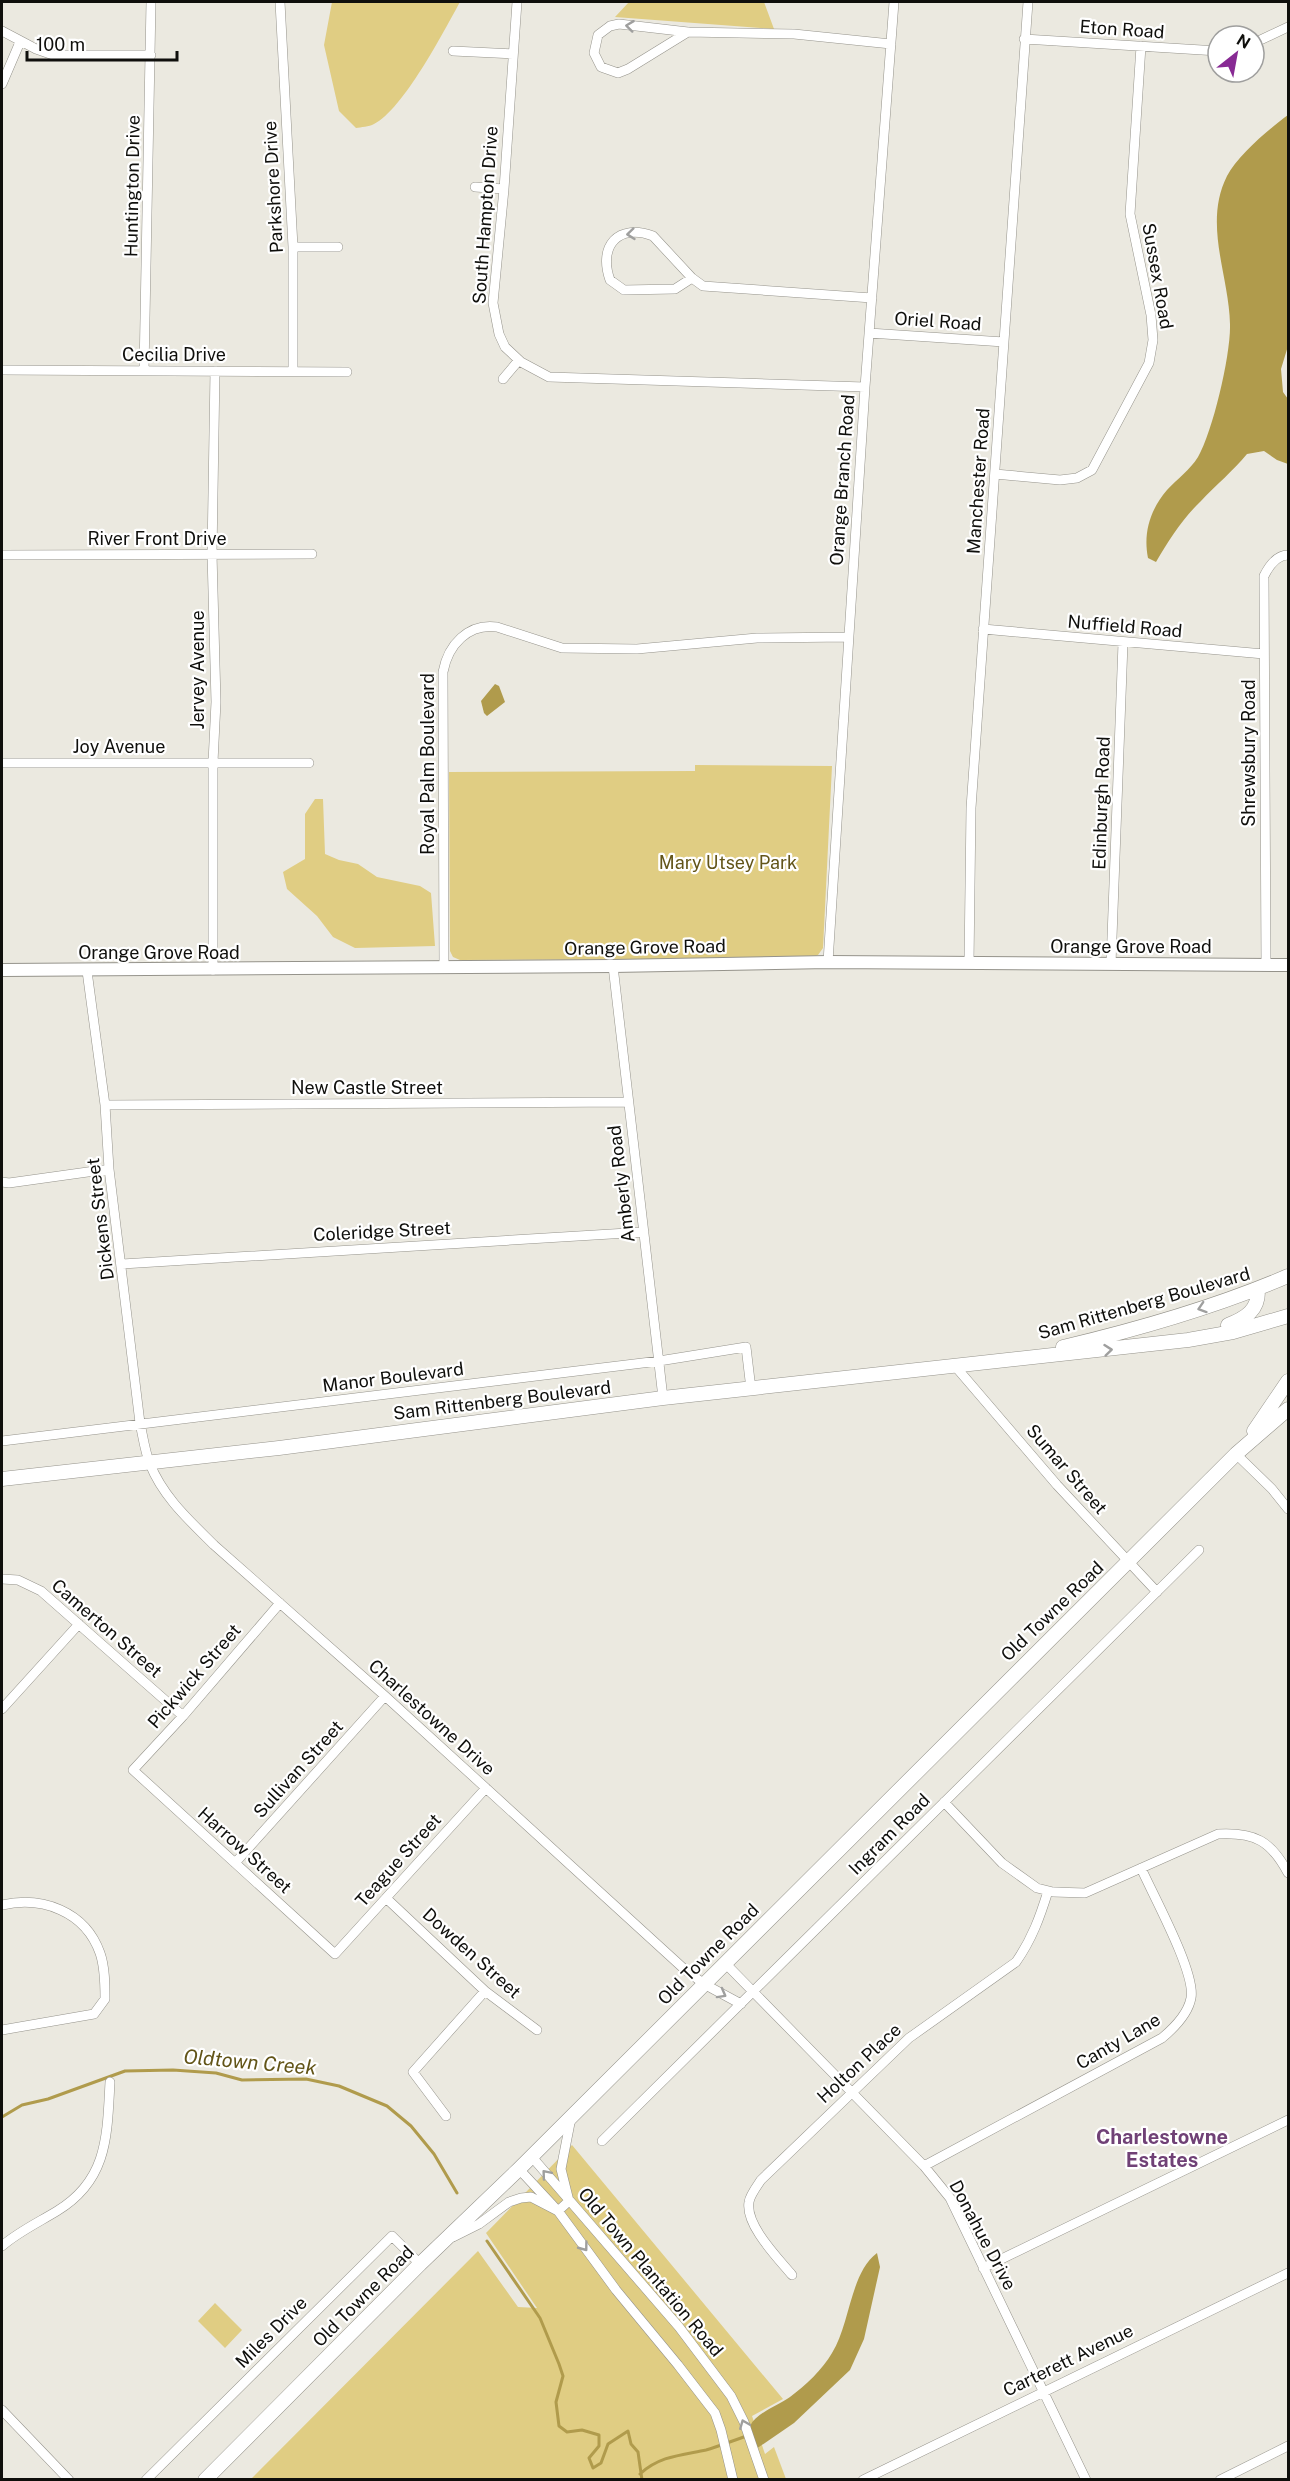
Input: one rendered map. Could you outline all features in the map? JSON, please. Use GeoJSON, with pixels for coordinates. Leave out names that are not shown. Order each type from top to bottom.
{"type":"FeatureCollection","features":[{"type":"Feature","properties":{"kind":"main road","name":"Sam Rittenberg Boulevard"},"geometry":{"type":"LineString","coordinates":[[1008,1360],[1148,1325],[1258,1289],[1288,1276]]}},
{"type":"Feature","properties":{"kind":"main road"},"geometry":{"type":"LineString","coordinates":[[1188,1340],[1244,1319],[1256,1305],[1258,1289]]}},
{"type":"Feature","properties":{"kind":"main road","name":"Sam Rittenberg Boulevard"},"geometry":{"type":"LineString","coordinates":[[2,1479],[150,1463],[663,1398],[1188,1340],[1233,1332],[1288,1316]]}},
{"type":"Feature","properties":{"kind":"main road","name":"Old Towne Road"},"geometry":{"type":"LineString","coordinates":[[1236,1454],[1261,1422],[1288,1380]]}},
{"type":"Feature","properties":{"kind":"main road","name":"Old Towne Road"},"geometry":{"type":"LineString","coordinates":[[205,2480],[1236,1454],[1288,1409]]}},
{"type":"Feature","properties":{"kind":"street","name":"Huntington Drive"},"geometry":{"type":"LineString","coordinates":[[144,371],[151,2]]}},
{"type":"Feature","properties":{"kind":"street","name":"Parkshore Drive"},"geometry":{"type":"LineString","coordinates":[[280,2],[293,247],[293,371]]}},
{"type":"Feature","properties":{"kind":"street","name":"South Hampton Drive"},"geometry":{"type":"LineString","coordinates":[[516,2],[504,189],[493,303],[499,334],[505,347],[534,371],[549,377],[865,387]]}},
{"type":"Feature","properties":{"kind":"street","name":"Orange Branch Road"},"geometry":{"type":"LineString","coordinates":[[828,962],[865,387],[894,2]]}},
{"type":"Feature","properties":{"kind":"street","name":"Manchester Road"},"geometry":{"type":"LineString","coordinates":[[969,963],[971,808],[1028,2]]}},
{"type":"Feature","properties":{"kind":"street"},"geometry":{"type":"LineString","coordinates":[[688,33],[618,73],[601,67],[596,60],[595,42],[598,35],[610,26],[619,24],[688,33],[794,34],[891,45]]}},
{"type":"Feature","properties":{"kind":"street"},"geometry":{"type":"LineString","coordinates":[[1266,37],[1288,27]]}},
{"type":"Feature","properties":{"kind":"street"},"geometry":{"type":"LineString","coordinates":[[2,31],[20,42],[53,55],[151,55]]}},
{"type":"Feature","properties":{"kind":"street","name":"Eton Road"},"geometry":{"type":"LineString","coordinates":[[1024,39],[1206,50]]}},
{"type":"Feature","properties":{"kind":"street"},"geometry":{"type":"LineString","coordinates":[[2,84],[20,42]]}},
{"type":"Feature","properties":{"kind":"street","name":"Sussex Road"},"geometry":{"type":"LineString","coordinates":[[995,474],[1059,480],[1077,478],[1092,470],[1149,363],[1153,340],[1151,315],[1130,214],[1141,46]]}},
{"type":"Feature","properties":{"kind":"street"},"geometry":{"type":"LineString","coordinates":[[453,51],[513,54]]}},
{"type":"Feature","properties":{"kind":"street"},"geometry":{"type":"LineString","coordinates":[[475,187],[504,189]]}},
{"type":"Feature","properties":{"kind":"street"},"geometry":{"type":"LineString","coordinates":[[692,278],[675,289],[624,290],[610,280],[606,258],[611,243],[620,236],[631,232],[646,233],[653,236],[692,278],[703,286],[872,298]]}},
{"type":"Feature","properties":{"kind":"street"},"geometry":{"type":"LineString","coordinates":[[293,247],[338,247]]}},
{"type":"Feature","properties":{"kind":"street","name":"Oriel Road"},"geometry":{"type":"LineString","coordinates":[[869,333],[1004,342]]}},
{"type":"Feature","properties":{"kind":"street"},"geometry":{"type":"LineString","coordinates":[[503,379],[519,360]]}},
{"type":"Feature","properties":{"kind":"street","name":"Cecilia Drive"},"geometry":{"type":"LineString","coordinates":[[2,370],[347,372]]}},
{"type":"Feature","properties":{"kind":"street","name":"Jervey Avenue"},"geometry":{"type":"LineString","coordinates":[[213,970],[213,762],[216,702],[212,554],[215,371]]}},
{"type":"Feature","properties":{"kind":"street","name":"River Front Drive"},"geometry":{"type":"LineString","coordinates":[[2,555],[312,554]]}},
{"type":"Feature","properties":{"kind":"street","name":"Shrewsbury Road"},"geometry":{"type":"LineString","coordinates":[[1266,964],[1264,576],[1270,565],[1283,555],[1288,555]]}},
{"type":"Feature","properties":{"kind":"street","name":"Royal Palm Boulevard"},"geometry":{"type":"LineString","coordinates":[[444,966],[442,672],[452,646],[462,636],[475,628],[486,626],[497,627],[562,648],[637,649],[757,638],[848,638]]}},
{"type":"Feature","properties":{"kind":"street","name":"Nuffield Road"},"geometry":{"type":"LineString","coordinates":[[983,629],[1264,654]]}},
{"type":"Feature","properties":{"kind":"street","name":"Edinburgh Road"},"geometry":{"type":"LineString","coordinates":[[1111,964],[1123,643]]}},
{"type":"Feature","properties":{"kind":"street","name":"Joy Avenue"},"geometry":{"type":"LineString","coordinates":[[2,763],[309,763]]}},
{"type":"Feature","properties":{"kind":"street","name":"Orange Grove Road"},"geometry":{"type":"LineString","coordinates":[[2,970],[213,970],[828,962],[1288,965]]}},
{"type":"Feature","properties":{"kind":"street","name":"Amberly Road"},"geometry":{"type":"LineString","coordinates":[[612,966],[663,1398]]}},
{"type":"Feature","properties":{"kind":"street","name":"Dickens Street"},"geometry":{"type":"LineString","coordinates":[[87,971],[105,1105],[109,1169],[140,1423],[150,1463]]}},
{"type":"Feature","properties":{"kind":"street","name":"New Castle Street"},"geometry":{"type":"LineString","coordinates":[[105,1105],[628,1102]]}},
{"type":"Feature","properties":{"kind":"street"},"geometry":{"type":"LineString","coordinates":[[2,1182],[9,1183],[109,1169]]}},
{"type":"Feature","properties":{"kind":"street","name":"Coleridge Street"},"geometry":{"type":"LineString","coordinates":[[122,1264],[644,1232]]}},
{"type":"Feature","properties":{"kind":"street","name":"Manor Boulevard"},"geometry":{"type":"LineString","coordinates":[[2,1441],[659,1361],[746,1347],[751,1389]]}},
{"type":"Feature","properties":{"kind":"street","name":"Sumar Street"},"geometry":{"type":"LineString","coordinates":[[955,1366],[1057,1485],[1157,1592]]}},
{"type":"Feature","properties":{"kind":"street"},"geometry":{"type":"LineString","coordinates":[[1236,1454],[1272,1489],[1288,1509]]}},
{"type":"Feature","properties":{"kind":"street","name":"Charlestowne Drive"},"geometry":{"type":"LineString","coordinates":[[150,1463],[161,1486],[191,1522],[280,1604],[385,1696],[682,1967],[704,1984],[741,2004]]}},
{"type":"Feature","properties":{"kind":"street","name":"Ingram Road"},"geometry":{"type":"LineString","coordinates":[[602,2141],[1199,1550]]}},
{"type":"Feature","properties":{"kind":"street","name":"Camerton Street"},"geometry":{"type":"LineString","coordinates":[[2,1579],[18,1580],[41,1591],[183,1716]]}},
{"type":"Feature","properties":{"kind":"street","name":"Pickwick Street"},"geometry":{"type":"LineString","coordinates":[[133,1770],[280,1604]]}},
{"type":"Feature","properties":{"kind":"street"},"geometry":{"type":"LineString","coordinates":[[2,1709],[79,1624]]}},
{"type":"Feature","properties":{"kind":"street","name":"Sullivan Street"},"geometry":{"type":"LineString","coordinates":[[235,1863],[385,1696]]}},
{"type":"Feature","properties":{"kind":"street","name":"Harrow Street"},"geometry":{"type":"LineString","coordinates":[[133,1770],[335,1954]]}},
{"type":"Feature","properties":{"kind":"street","name":"Teague Street"},"geometry":{"type":"LineString","coordinates":[[335,1954],[486,1788]]}},
{"type":"Feature","properties":{"kind":"street"},"geometry":{"type":"LineString","coordinates":[[944,1802],[1002,1863],[1022,1879],[1048,1891],[1085,1893],[1218,1834],[1239,1833],[1256,1838],[1270,1846],[1280,1856],[1288,1873]]}},
{"type":"Feature","properties":{"kind":"street","name":"Canty Lane"},"geometry":{"type":"LineString","coordinates":[[924,2166],[1162,2038],[1183,2016],[1190,2006],[1192,1995],[1188,1972],[1141,1868]]}},
{"type":"Feature","properties":{"kind":"street","name":"Holton Place"},"geometry":{"type":"LineString","coordinates":[[792,2276],[758,2232],[749,2216],[749,2200],[761,2180],[909,2038],[1016,1962],[1037,1927],[1048,1891]]}},
{"type":"Feature","properties":{"kind":"street","name":"Dowden Street"},"geometry":{"type":"LineString","coordinates":[[386,1898],[485,1991],[537,2030]]}},
{"type":"Feature","properties":{"kind":"street"},"geometry":{"type":"LineString","coordinates":[[2,1905],[19,1901],[38,1902],[55,1907],[78,1919],[92,1936],[100,1954],[105,1999],[94,2014],[2,2030]]}},
{"type":"Feature","properties":{"kind":"street","name":"Donahue Drive"},"geometry":{"type":"LineString","coordinates":[[725,1963],[924,2166],[950,2198],[1086,2480]]}},
{"type":"Feature","properties":{"kind":"street"},"geometry":{"type":"LineString","coordinates":[[446,2116],[413,2072],[485,1991]]}},
{"type":"Feature","properties":{"kind":"street"},"geometry":{"type":"LineString","coordinates":[[2,2246],[76,2198],[92,2180],[108,2136],[110,2082]]}},
{"type":"Feature","properties":{"kind":"street"},"geometry":{"type":"LineString","coordinates":[[443,2242],[479,2224],[509,2202],[521,2198],[531,2197],[558,2211],[569,2201],[561,2169],[572,2116]]}},
{"type":"Feature","properties":{"kind":"street"},"geometry":{"type":"LineString","coordinates":[[983,2268],[1288,2120]]}},
{"type":"Feature","properties":{"kind":"street","name":"Old Town Plantation Road"},"geometry":{"type":"LineString","coordinates":[[532,2157],[679,2327],[731,2396],[744,2422],[764,2480]]}},
{"type":"Feature","properties":{"kind":"street","name":"Old Town Plantation Road"},"geometry":{"type":"LineString","coordinates":[[519,2169],[558,2211],[616,2290],[715,2413],[722,2430],[733,2480]]}},
{"type":"Feature","properties":{"kind":"street","name":"Miles Drive"},"geometry":{"type":"LineString","coordinates":[[146,2480],[392,2236],[420,2264]]}},
{"type":"Feature","properties":{"kind":"street","name":"Carterett Avenue"},"geometry":{"type":"LineString","coordinates":[[863,2480],[1288,2272]]}},
{"type":"Feature","properties":{"kind":"street"},"geometry":{"type":"LineString","coordinates":[[2,2413],[69,2480]]}},
{"type":"Feature","properties":{"kind":"street"},"geometry":{"type":"LineString","coordinates":[[1220,2480],[1288,2446]]}},
{"type":"Feature","properties":{"kind":"green space"},"geometry":{"type":"Polygon","coordinates":[[[332,2],[460,2],[410,87],[385,116],[370,126],[356,128],[339,111],[324,45],[332,2]]]}},
{"type":"Feature","properties":{"kind":"green space"},"geometry":{"type":"Polygon","coordinates":[[[629,2],[764,2],[774,29],[615,17],[629,2]]]}},
{"type":"Feature","properties":{"kind":"green space","name":"Mary Utsey Park"},"geometry":{"type":"Polygon","coordinates":[[[695,765],[832,766],[823,948],[818,955],[810,959],[460,960],[453,957],[450,951],[449,772],[695,771],[695,765]]]}},
{"type":"Feature","properties":{"kind":"green space"},"geometry":{"type":"Polygon","coordinates":[[[315,799],[323,799],[325,854],[358,864],[377,877],[420,886],[431,893],[435,946],[355,948],[333,937],[317,916],[287,889],[283,872],[305,859],[305,814],[315,799]]]}},
{"type":"Feature","properties":{"kind":"green space"},"geometry":{"type":"Polygon","coordinates":[[[572,2145],[783,2399],[752,2416],[765,2454],[774,2447],[786,2479],[250,2480],[478,2251],[518,2307],[537,2308],[486,2233],[572,2145]]]}},
{"type":"Feature","properties":{"kind":"green space"},"geometry":{"type":"Polygon","coordinates":[[[215,2303],[242,2330],[225,2348],[198,2321],[215,2303]]]}},
{"type":"Feature","properties":{"kind":"shaded area"},"geometry":{"type":"Polygon","coordinates":[[[1288,115],[1288,346],[1281,369],[1283,392],[1288,399],[1288,464],[1264,451],[1247,454],[1188,515],[1156,562],[1148,558],[1146,540],[1149,522],[1161,498],[1195,462],[1204,445],[1215,411],[1228,354],[1229,306],[1217,231],[1220,194],[1227,176],[1238,160],[1263,135],[1288,115]]]}},
{"type":"Feature","properties":{"kind":"shaded area"},"geometry":{"type":"Polygon","coordinates":[[[495,684],[499,686],[505,702],[487,716],[481,701],[495,684]]]}},
{"type":"Feature","properties":{"kind":"shaded area"},"geometry":{"type":"Polygon","coordinates":[[[877,2253],[880,2267],[864,2339],[850,2370],[794,2423],[756,2449],[750,2426],[753,2421],[802,2388],[828,2359],[843,2328],[861,2273],[877,2253]]]}},
{"type":"Feature","properties":{"kind":"waterway","name":"Oldtown Creek"},"geometry":{"type":"LineString","coordinates":[[2,2117],[22,2105],[48,2099],[125,2071],[173,2070],[216,2073],[242,2080],[306,2079],[339,2086],[387,2106],[411,2126],[434,2154],[457,2193]]}},
{"type":"Feature","properties":{"kind":"waterway","name":"Oldtown Creek"},"geometry":{"type":"LineString","coordinates":[[487,2241],[540,2318],[559,2364],[563,2376],[556,2402],[559,2426],[567,2432],[582,2430],[599,2435],[599,2446],[589,2458],[593,2468],[601,2463],[608,2444],[628,2431],[631,2444],[638,2452],[642,2480]]}},
{"type":"Feature","properties":{"kind":"waterway"},"geometry":{"type":"LineString","coordinates":[[640,2474],[663,2460],[706,2450],[747,2436]]}},
{"type":"Feature","properties":{"kind":"district","name":"Charlestowne Estates"},"geometry":{"type":"Point","coordinates":[1162,2148]}}]}
